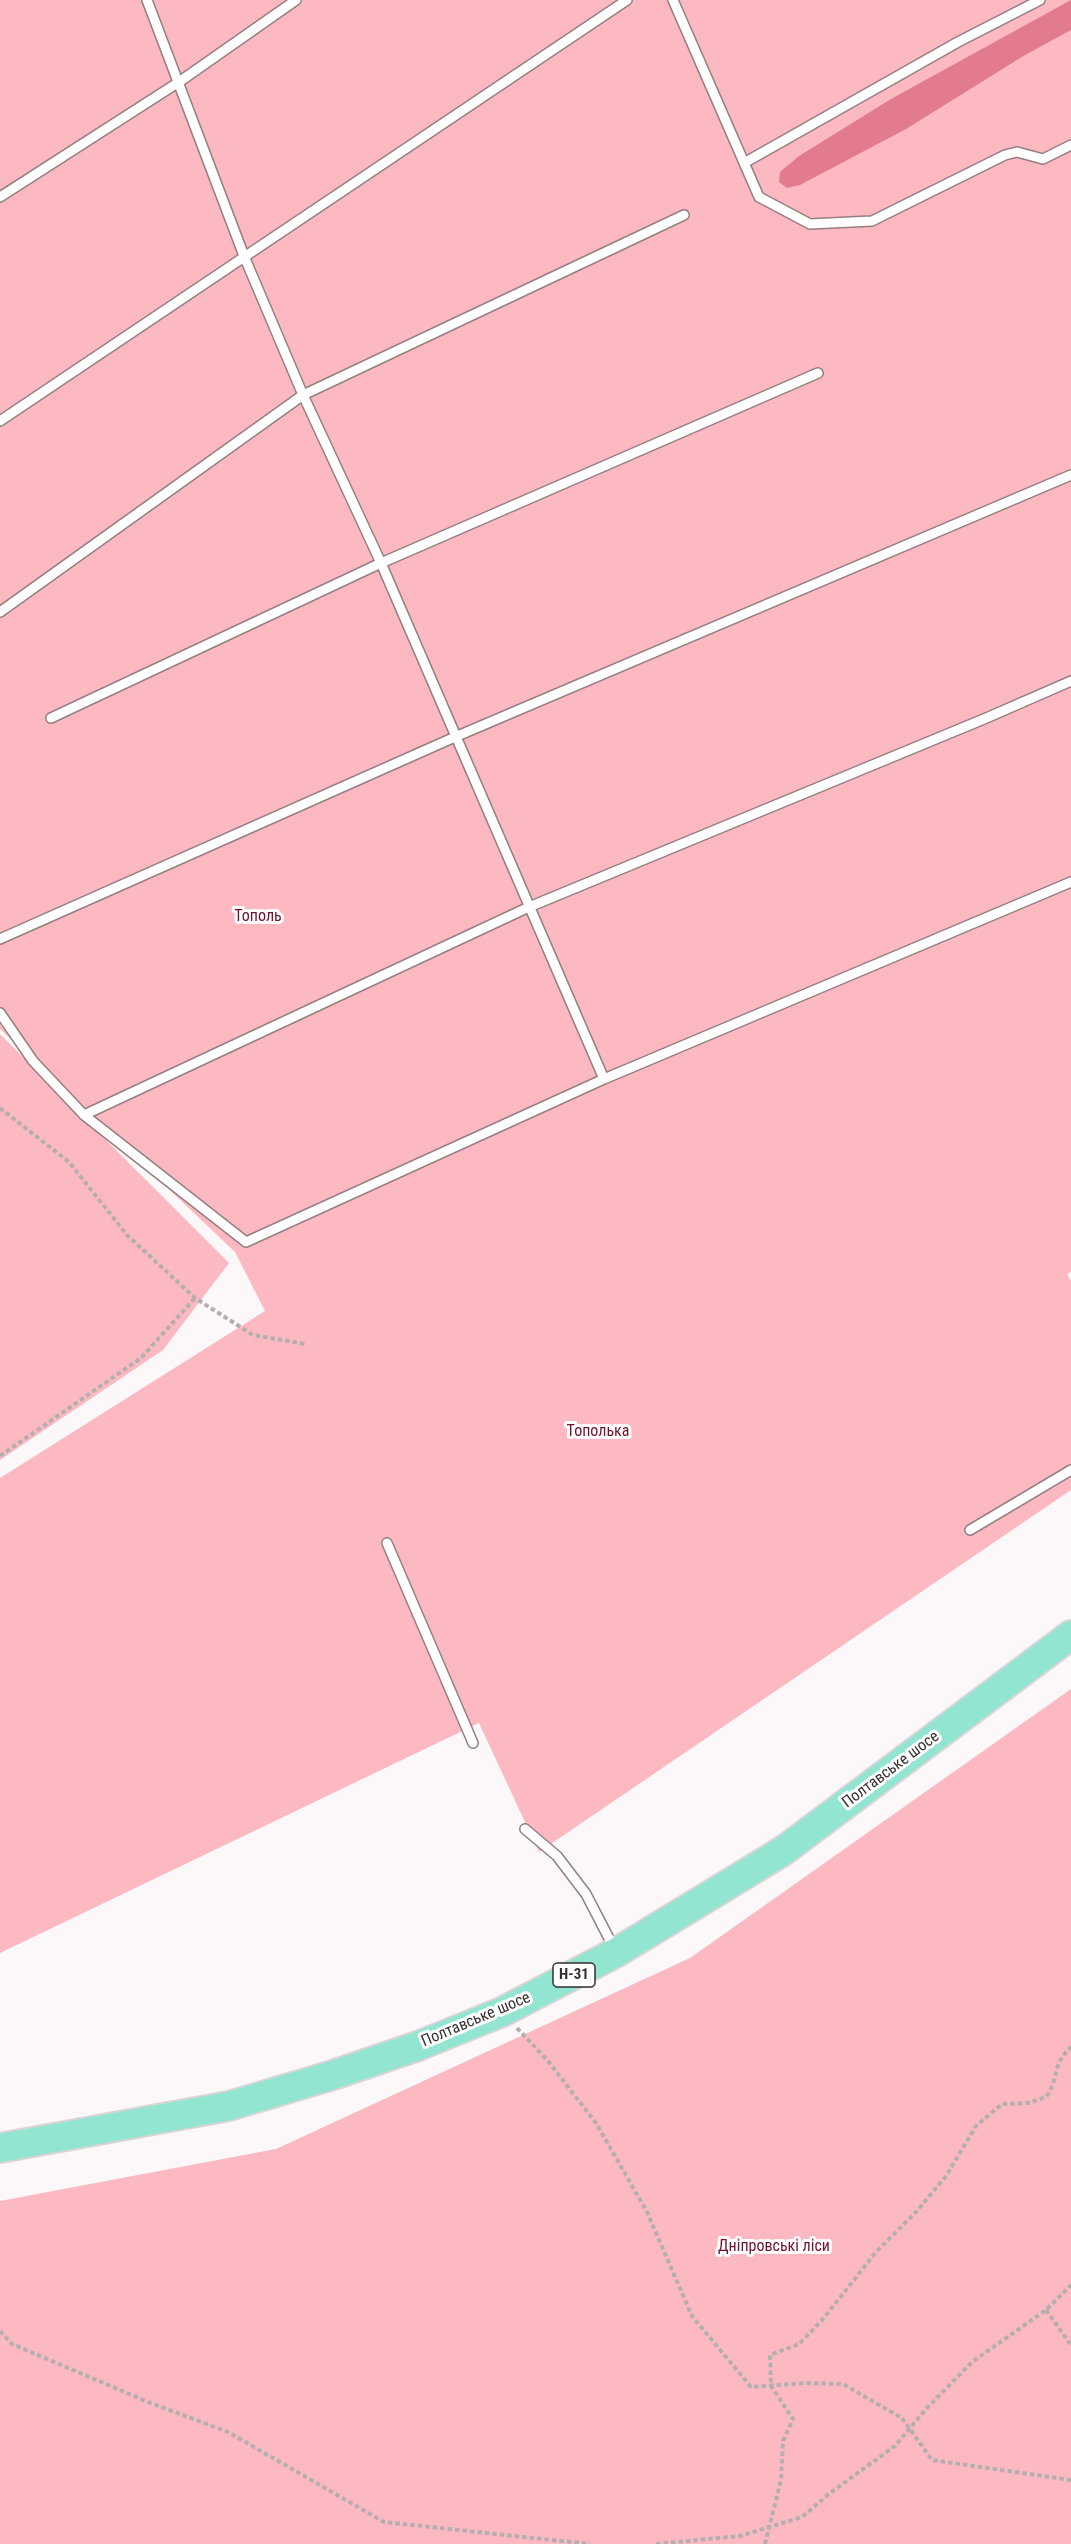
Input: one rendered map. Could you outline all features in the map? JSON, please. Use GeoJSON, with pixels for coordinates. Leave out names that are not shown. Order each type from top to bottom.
{"type":"FeatureCollection","features":[{"type":"Feature","properties":{"kind":"main road","name":"Полтавське шосе"},"geometry":{"type":"LineString","coordinates":[[0,2148],[229,2106],[333,2075],[418,2046],[502,2012],[616,1952],[783,1851],[1071,1635]]}},
{"type":"Feature","properties":{"kind":"lane"},"geometry":{"type":"LineString","coordinates":[[147,0],[244,256],[303,395],[381,563],[604,1080]]}},
{"type":"Feature","properties":{"kind":"lane"},"geometry":{"type":"LineString","coordinates":[[0,197],[178,82],[296,0]]}},
{"type":"Feature","properties":{"kind":"lane"},"geometry":{"type":"LineString","coordinates":[[0,421],[627,0]]}},
{"type":"Feature","properties":{"kind":"lane"},"geometry":{"type":"LineString","coordinates":[[674,0],[759,197],[810,224],[872,220],[1005,155],[1017,152],[1042,159],[1071,145]]}},
{"type":"Feature","properties":{"kind":"lane"},"geometry":{"type":"LineString","coordinates":[[744,163],[958,42],[1040,0]]}},
{"type":"Feature","properties":{"kind":"lane"},"geometry":{"type":"LineString","coordinates":[[0,612],[303,395],[684,215]]}},
{"type":"Feature","properties":{"kind":"lane"},"geometry":{"type":"LineString","coordinates":[[51,718],[381,563],[818,373]]}},
{"type":"Feature","properties":{"kind":"lane"},"geometry":{"type":"LineString","coordinates":[[0,939],[456,737],[1071,475]]}},
{"type":"Feature","properties":{"kind":"lane"},"geometry":{"type":"LineString","coordinates":[[84,1115],[530,907],[1071,681]]}},
{"type":"Feature","properties":{"kind":"lane"},"geometry":{"type":"LineString","coordinates":[[0,1013],[33,1061],[84,1115],[246,1242],[604,1080],[1071,882]]}},
{"type":"Feature","properties":{"kind":"lane"},"geometry":{"type":"LineString","coordinates":[[970,1530],[1071,1470]]}},
{"type":"Feature","properties":{"kind":"lane"},"geometry":{"type":"LineString","coordinates":[[387,1543],[473,1743]]}},
{"type":"Feature","properties":{"kind":"lane"},"geometry":{"type":"LineString","coordinates":[[525,1829],[557,1856],[579,1884],[616,1952]]}},
{"type":"Feature","properties":{"kind":"path"},"geometry":{"type":"LineString","coordinates":[[0,1108],[69,1162],[127,1234],[195,1298],[253,1335],[306,1344]]}},
{"type":"Feature","properties":{"kind":"path"},"geometry":{"type":"LineString","coordinates":[[0,1456],[141,1358],[195,1298]]}},
{"type":"Feature","properties":{"kind":"path"},"geometry":{"type":"LineString","coordinates":[[502,2012],[548,2061],[596,2123],[647,2212],[692,2316],[751,2387],[806,2383],[843,2384],[902,2418],[932,2460],[1071,2480]]}},
{"type":"Feature","properties":{"kind":"path"},"geometry":{"type":"LineString","coordinates":[[765,2544],[781,2480],[783,2441],[793,2419],[771,2386],[771,2355],[799,2344],[823,2319],[876,2252],[916,2212],[946,2176],[976,2126],[1002,2104],[1028,2103],[1046,2097],[1056,2083],[1055,2072],[1060,2057],[1071,2047]]}},
{"type":"Feature","properties":{"kind":"path"},"geometry":{"type":"LineString","coordinates":[[656,2544],[740,2536],[802,2517],[830,2493],[896,2446],[972,2362],[1046,2310],[1071,2285]]}},
{"type":"Feature","properties":{"kind":"path"},"geometry":{"type":"LineString","coordinates":[[1046,2310],[1071,2345]]}},
{"type":"Feature","properties":{"kind":"path"},"geometry":{"type":"LineString","coordinates":[[0,2331],[12,2344],[148,2402],[228,2432],[384,2522],[590,2544]]}},
{"type":"Feature","properties":{"kind":"green space"},"geometry":{"type":"Polygon","coordinates":[[[0,0],[1071,0],[1071,1272],[1067,1274],[1071,1281],[1071,1490],[539,1852],[479,1723],[0,1953],[0,1478],[265,1311],[235,1252],[0,1029],[0,0]]]}},
{"type":"Feature","properties":{"kind":"green space"},"geometry":{"type":"Polygon","coordinates":[[[0,1034],[229,1263],[163,1350],[0,1460],[0,1034]]]}},
{"type":"Feature","properties":{"kind":"green space","name":"Дніпровські ліси"},"geometry":{"type":"Polygon","coordinates":[[[1071,1689],[1071,2544],[0,2544],[0,2201],[276,2149],[690,1958],[1071,1689]]]}},
{"type":"Feature","properties":{"kind":"shaded area"},"geometry":{"type":"Polygon","coordinates":[[[1071,0],[1071,30],[1025,55],[906,129],[800,185],[787,188],[779,182],[780,172],[799,156],[891,99],[1071,0]]]}},
{"type":"Feature","properties":{"kind":"park label","name":"Тополь"},"geometry":{"type":"Point","coordinates":[258,917]}},
{"type":"Feature","properties":{"kind":"park label","name":"Тополька"},"geometry":{"type":"Point","coordinates":[598,1432]}}]}
